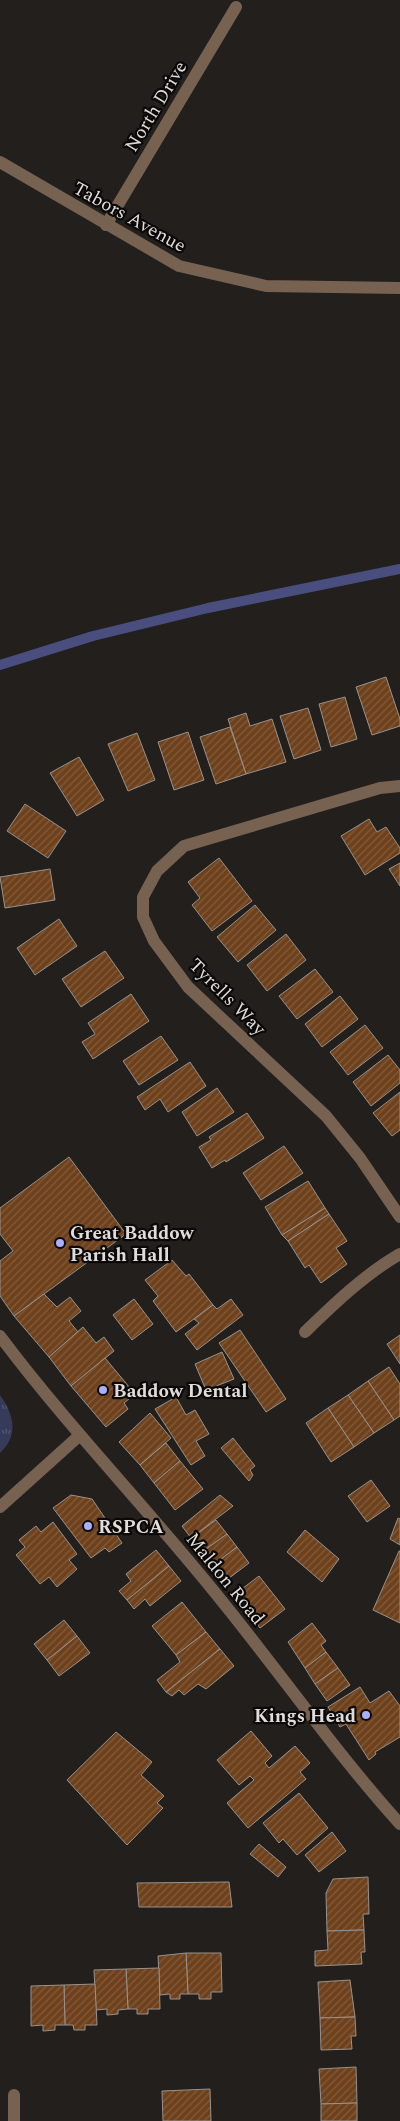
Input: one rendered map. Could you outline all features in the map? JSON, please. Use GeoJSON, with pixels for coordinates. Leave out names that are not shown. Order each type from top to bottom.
{"type":"FeatureCollection","features":[{"type":"Feature","properties":{"kind":"street","name":"North Drive"},"geometry":{"type":"LineString","coordinates":[[106,225],[236,7]]}},
{"type":"Feature","properties":{"kind":"street","name":"Tabors Avenue"},"geometry":{"type":"LineString","coordinates":[[0,162],[106,225],[180,266],[266,286],[400,288]]}},
{"type":"Feature","properties":{"kind":"street","name":"Tyrells Way"},"geometry":{"type":"LineString","coordinates":[[400,786],[380,788],[184,846],[157,871],[143,897],[143,917],[154,941],[188,986],[326,1116],[360,1158],[400,1217]]}},
{"type":"Feature","properties":{"kind":"street"},"geometry":{"type":"LineString","coordinates":[[305,1332],[335,1304],[389,1260],[400,1254]]}},
{"type":"Feature","properties":{"kind":"street","name":"Maldon Road"},"geometry":{"type":"LineString","coordinates":[[0,1336],[80,1435],[221,1599],[335,1746],[400,1824]]}},
{"type":"Feature","properties":{"kind":"street"},"geometry":{"type":"LineString","coordinates":[[0,1507],[80,1435]]}},
{"type":"Feature","properties":{"kind":"street"},"geometry":{"type":"LineString","coordinates":[[14,2095],[14,2121]]}},
{"type":"Feature","properties":{"kind":"green space"},"geometry":{"type":"Polygon","coordinates":[[[0,1395],[9,1410],[12,1432],[6,1446],[0,1453],[0,1395]]]}},
{"type":"Feature","properties":{"kind":"building"},"geometry":{"type":"Polygon","coordinates":[[[386,677],[400,719],[400,726],[372,735],[356,687],[386,677]]]}},
{"type":"Feature","properties":{"kind":"building"},"geometry":{"type":"Polygon","coordinates":[[[345,697],[357,739],[331,747],[319,704],[345,697]]]}},
{"type":"Feature","properties":{"kind":"building"},"geometry":{"type":"Polygon","coordinates":[[[308,708],[321,750],[294,759],[280,716],[308,708]]]}},
{"type":"Feature","properties":{"kind":"building"},"geometry":{"type":"Polygon","coordinates":[[[246,713],[250,726],[272,719],[286,762],[246,774],[228,719],[246,713]]]}},
{"type":"Feature","properties":{"kind":"building"},"geometry":{"type":"Polygon","coordinates":[[[230,727],[246,774],[216,784],[200,737],[230,727]]]}},
{"type":"Feature","properties":{"kind":"building"},"geometry":{"type":"Polygon","coordinates":[[[188,732],[204,780],[174,790],[158,742],[188,732]]]}},
{"type":"Feature","properties":{"kind":"building"},"geometry":{"type":"Polygon","coordinates":[[[137,733],[155,780],[128,791],[108,744],[137,733]]]}},
{"type":"Feature","properties":{"kind":"building"},"geometry":{"type":"Polygon","coordinates":[[[79,757],[104,800],[77,816],[50,773],[79,757]]]}},
{"type":"Feature","properties":{"kind":"building"},"geometry":{"type":"Polygon","coordinates":[[[25,804],[66,831],[48,858],[7,831],[25,804]]]}},
{"type":"Feature","properties":{"kind":"building"},"geometry":{"type":"Polygon","coordinates":[[[369,819],[377,832],[386,827],[400,848],[400,853],[365,875],[341,836],[369,819]]]}},
{"type":"Feature","properties":{"kind":"building"},"geometry":{"type":"Polygon","coordinates":[[[219,858],[252,901],[212,931],[192,905],[200,898],[188,882],[219,858]]]}},
{"type":"Feature","properties":{"kind":"building"},"geometry":{"type":"Polygon","coordinates":[[[400,863],[400,886],[389,869],[400,863]]]}},
{"type":"Feature","properties":{"kind":"building"},"geometry":{"type":"Polygon","coordinates":[[[50,869],[55,900],[5,908],[0,877],[50,869]]]}},
{"type":"Feature","properties":{"kind":"building"},"geometry":{"type":"Polygon","coordinates":[[[255,905],[276,930],[238,962],[217,937],[255,905]]]}},
{"type":"Feature","properties":{"kind":"building"},"geometry":{"type":"Polygon","coordinates":[[[59,919],[77,946],[35,975],[17,948],[59,919]]]}},
{"type":"Feature","properties":{"kind":"building"},"geometry":{"type":"Polygon","coordinates":[[[286,934],[306,960],[267,991],[247,965],[286,934]]]}},
{"type":"Feature","properties":{"kind":"building"},"geometry":{"type":"Polygon","coordinates":[[[105,951],[124,978],[81,1007],[62,979],[105,951]]]}},
{"type":"Feature","properties":{"kind":"building"},"geometry":{"type":"Polygon","coordinates":[[[315,969],[333,992],[297,1019],[279,996],[315,969]]]}},
{"type":"Feature","properties":{"kind":"building"},"geometry":{"type":"Polygon","coordinates":[[[131,994],[149,1021],[93,1059],[82,1042],[95,1034],[88,1023],[131,994]]]}},
{"type":"Feature","properties":{"kind":"building"},"geometry":{"type":"Polygon","coordinates":[[[340,996],[358,1019],[322,1047],[305,1024],[340,996]]]}},
{"type":"Feature","properties":{"kind":"building"},"geometry":{"type":"Polygon","coordinates":[[[365,1025],[383,1048],[348,1075],[330,1052],[365,1025]]]}},
{"type":"Feature","properties":{"kind":"building"},"geometry":{"type":"Polygon","coordinates":[[[161,1036],[178,1060],[139,1085],[123,1061],[161,1036]]]}},
{"type":"Feature","properties":{"kind":"building"},"geometry":{"type":"Polygon","coordinates":[[[388,1055],[400,1070],[400,1083],[371,1106],[353,1082],[388,1055]]]}},
{"type":"Feature","properties":{"kind":"building"},"geometry":{"type":"Polygon","coordinates":[[[190,1062],[206,1086],[168,1112],[160,1099],[145,1110],[137,1097],[190,1062]]]}},
{"type":"Feature","properties":{"kind":"building"},"geometry":{"type":"Polygon","coordinates":[[[217,1088],[234,1112],[197,1136],[182,1112],[217,1088]]]}},
{"type":"Feature","properties":{"kind":"building"},"geometry":{"type":"Polygon","coordinates":[[[400,1092],[400,1130],[392,1136],[373,1113],[400,1092]]]}},
{"type":"Feature","properties":{"kind":"building"},"geometry":{"type":"Polygon","coordinates":[[[247,1113],[264,1138],[226,1162],[225,1160],[212,1168],[199,1147],[211,1140],[209,1137],[247,1113]]]}},
{"type":"Feature","properties":{"kind":"building"},"geometry":{"type":"Polygon","coordinates":[[[284,1146],[303,1173],[261,1200],[243,1173],[284,1146]]]}},
{"type":"Feature","properties":{"kind":"building","name":"Great Baddow Parish Hall"},"geometry":{"type":"Polygon","coordinates":[[[69,1157],[126,1234],[14,1316],[0,1296],[0,1261],[13,1251],[0,1234],[0,1208],[69,1157]]]}},
{"type":"Feature","properties":{"kind":"building"},"geometry":{"type":"Polygon","coordinates":[[[308,1181],[325,1208],[282,1235],[265,1207],[308,1181]]]}},
{"type":"Feature","properties":{"kind":"building"},"geometry":{"type":"Polygon","coordinates":[[[325,1208],[329,1214],[288,1241],[282,1235],[325,1208]]]}},
{"type":"Feature","properties":{"kind":"building"},"geometry":{"type":"Polygon","coordinates":[[[329,1214],[347,1241],[336,1248],[347,1264],[321,1283],[309,1265],[305,1268],[288,1241],[329,1214]]]}},
{"type":"Feature","properties":{"kind":"building"},"geometry":{"type":"Polygon","coordinates":[[[172,1260],[186,1276],[189,1274],[213,1305],[176,1332],[153,1301],[158,1296],[145,1280],[172,1260]]]}},
{"type":"Feature","properties":{"kind":"building"},"geometry":{"type":"Polygon","coordinates":[[[44,1294],[57,1307],[70,1297],[81,1311],[69,1321],[78,1332],[49,1357],[14,1316],[44,1294]]]}},
{"type":"Feature","properties":{"kind":"building"},"geometry":{"type":"Polygon","coordinates":[[[134,1299],[153,1324],[132,1340],[113,1315],[134,1299]]]}},
{"type":"Feature","properties":{"kind":"building"},"geometry":{"type":"Polygon","coordinates":[[[231,1299],[243,1315],[197,1350],[185,1334],[199,1323],[194,1319],[213,1305],[217,1309],[231,1299]]]}},
{"type":"Feature","properties":{"kind":"building"},"geometry":{"type":"Polygon","coordinates":[[[83,1327],[96,1343],[104,1337],[114,1351],[71,1386],[49,1357],[83,1327]]]}},
{"type":"Feature","properties":{"kind":"building"},"geometry":{"type":"Polygon","coordinates":[[[240,1330],[286,1399],[266,1412],[219,1343],[240,1330]]]}},
{"type":"Feature","properties":{"kind":"building"},"geometry":{"type":"Polygon","coordinates":[[[400,1335],[400,1364],[387,1344],[400,1335]]]}},
{"type":"Feature","properties":{"kind":"building"},"geometry":{"type":"Polygon","coordinates":[[[222,1352],[234,1379],[206,1390],[195,1364],[222,1352]]]}},
{"type":"Feature","properties":{"kind":"building","name":"Baddow Dental"},"geometry":{"type":"Polygon","coordinates":[[[105,1358],[135,1394],[124,1403],[128,1409],[106,1427],[71,1386],[105,1358]]]}},
{"type":"Feature","properties":{"kind":"building"},"geometry":{"type":"Polygon","coordinates":[[[389,1367],[400,1384],[400,1416],[394,1420],[368,1381],[389,1367]]]}},
{"type":"Feature","properties":{"kind":"building"},"geometry":{"type":"Polygon","coordinates":[[[368,1381],[394,1420],[374,1433],[348,1395],[368,1381]]]}},
{"type":"Feature","properties":{"kind":"building"},"geometry":{"type":"Polygon","coordinates":[[[348,1395],[374,1433],[354,1447],[328,1408],[348,1395]]]}},
{"type":"Feature","properties":{"kind":"building"},"geometry":{"type":"Polygon","coordinates":[[[176,1397],[186,1415],[195,1410],[209,1434],[196,1441],[205,1456],[191,1465],[155,1409],[176,1397]]]}},
{"type":"Feature","properties":{"kind":"building"},"geometry":{"type":"Polygon","coordinates":[[[328,1408],[354,1447],[331,1462],[306,1423],[328,1408]]]}},
{"type":"Feature","properties":{"kind":"building"},"geometry":{"type":"Polygon","coordinates":[[[150,1413],[171,1438],[140,1465],[119,1442],[150,1413]]]}},
{"type":"Feature","properties":{"kind":"building"},"geometry":{"type":"Polygon","coordinates":[[[233,1438],[255,1466],[250,1470],[253,1475],[249,1481],[221,1448],[233,1438]]]}},
{"type":"Feature","properties":{"kind":"building"},"geometry":{"type":"Polygon","coordinates":[[[166,1443],[180,1461],[154,1483],[140,1465],[166,1443]]]}},
{"type":"Feature","properties":{"kind":"building"},"geometry":{"type":"Polygon","coordinates":[[[180,1461],[203,1489],[175,1510],[154,1483],[180,1461]]]}},
{"type":"Feature","properties":{"kind":"building"},"geometry":{"type":"Polygon","coordinates":[[[371,1480],[390,1506],[367,1522],[348,1496],[371,1480]]]}},
{"type":"Feature","properties":{"kind":"building","name":"RSPCA"},"geometry":{"type":"Polygon","coordinates":[[[71,1495],[92,1499],[122,1543],[109,1552],[105,1548],[91,1558],[53,1508],[71,1495]]]}},
{"type":"Feature","properties":{"kind":"building"},"geometry":{"type":"Polygon","coordinates":[[[220,1495],[233,1506],[191,1538],[182,1526],[220,1495]]]}},
{"type":"Feature","properties":{"kind":"building"},"geometry":{"type":"Polygon","coordinates":[[[398,1518],[400,1519],[400,1545],[390,1539],[398,1518]]]}},
{"type":"Feature","properties":{"kind":"building"},"geometry":{"type":"Polygon","coordinates":[[[216,1520],[227,1534],[202,1552],[191,1538],[216,1520]]]}},
{"type":"Feature","properties":{"kind":"building"},"geometry":{"type":"Polygon","coordinates":[[[53,1522],[77,1554],[69,1560],[77,1569],[57,1587],[49,1577],[40,1584],[16,1555],[25,1547],[19,1540],[36,1526],[41,1532],[53,1522]]]}},
{"type":"Feature","properties":{"kind":"building"},"geometry":{"type":"Polygon","coordinates":[[[305,1530],[339,1559],[322,1582],[287,1552],[305,1530]]]}},
{"type":"Feature","properties":{"kind":"building"},"geometry":{"type":"Polygon","coordinates":[[[227,1534],[237,1547],[212,1566],[202,1552],[227,1534]]]}},
{"type":"Feature","properties":{"kind":"building"},"geometry":{"type":"Polygon","coordinates":[[[237,1547],[249,1563],[224,1582],[212,1566],[237,1547]]]}},
{"type":"Feature","properties":{"kind":"building"},"geometry":{"type":"Polygon","coordinates":[[[156,1550],[169,1566],[127,1600],[119,1591],[131,1581],[126,1574],[156,1550]]]}},
{"type":"Feature","properties":{"kind":"building"},"geometry":{"type":"Polygon","coordinates":[[[400,1551],[400,1623],[373,1610],[400,1551]]]}},
{"type":"Feature","properties":{"kind":"building"},"geometry":{"type":"Polygon","coordinates":[[[169,1566],[181,1581],[150,1606],[145,1599],[134,1609],[127,1600],[169,1566]]]}},
{"type":"Feature","properties":{"kind":"building"},"geometry":{"type":"Polygon","coordinates":[[[259,1576],[285,1609],[260,1628],[234,1595],[259,1576]]]}},
{"type":"Feature","properties":{"kind":"building"},"geometry":{"type":"Polygon","coordinates":[[[182,1602],[206,1632],[176,1655],[152,1626],[182,1602]]]}},
{"type":"Feature","properties":{"kind":"building"},"geometry":{"type":"Polygon","coordinates":[[[64,1620],[77,1636],[47,1660],[34,1644],[64,1620]]]}},
{"type":"Feature","properties":{"kind":"building"},"geometry":{"type":"Polygon","coordinates":[[[312,1623],[326,1641],[321,1645],[326,1652],[305,1668],[288,1642],[312,1623]]]}},
{"type":"Feature","properties":{"kind":"building"},"geometry":{"type":"Polygon","coordinates":[[[206,1632],[220,1649],[166,1692],[157,1680],[180,1662],[176,1655],[206,1632]]]}},
{"type":"Feature","properties":{"kind":"building"},"geometry":{"type":"Polygon","coordinates":[[[77,1636],[90,1653],[59,1676],[47,1660],[77,1636]]]}},
{"type":"Feature","properties":{"kind":"building"},"geometry":{"type":"Polygon","coordinates":[[[220,1649],[234,1666],[206,1689],[198,1684],[184,1695],[179,1690],[172,1696],[166,1692],[220,1649]]]}},
{"type":"Feature","properties":{"kind":"building"},"geometry":{"type":"Polygon","coordinates":[[[326,1652],[338,1668],[315,1684],[305,1668],[326,1652]]]}},
{"type":"Feature","properties":{"kind":"building"},"geometry":{"type":"Polygon","coordinates":[[[338,1668],[350,1685],[327,1701],[315,1684],[338,1668]]]}},
{"type":"Feature","properties":{"kind":"building","name":"Kings Head"},"geometry":{"type":"Polygon","coordinates":[[[360,1687],[370,1703],[389,1691],[400,1706],[400,1737],[375,1752],[376,1754],[369,1760],[346,1724],[340,1727],[328,1707],[360,1687]]]}},
{"type":"Feature","properties":{"kind":"building"},"geometry":{"type":"Polygon","coordinates":[[[251,1731],[272,1756],[265,1763],[269,1768],[295,1746],[310,1763],[300,1772],[306,1779],[248,1828],[227,1803],[254,1780],[250,1776],[239,1785],[217,1760],[251,1731]]]}},
{"type":"Feature","properties":{"kind":"building"},"geometry":{"type":"Polygon","coordinates":[[[116,1732],[152,1762],[141,1775],[164,1796],[157,1803],[163,1808],[127,1845],[67,1780],[116,1732]]]}},
{"type":"Feature","properties":{"kind":"building"},"geometry":{"type":"Polygon","coordinates":[[[299,1793],[328,1828],[297,1855],[283,1839],[279,1843],[263,1823],[299,1793]]]}},
{"type":"Feature","properties":{"kind":"building"},"geometry":{"type":"Polygon","coordinates":[[[332,1832],[346,1851],[319,1872],[305,1855],[332,1832]]]}},
{"type":"Feature","properties":{"kind":"building"},"geometry":{"type":"Polygon","coordinates":[[[259,1844],[286,1867],[278,1877],[250,1854],[259,1844]]]}},
{"type":"Feature","properties":{"kind":"building"},"geometry":{"type":"Polygon","coordinates":[[[368,1877],[369,1914],[363,1914],[364,1930],[327,1931],[326,1893],[333,1879],[368,1877]]]}},
{"type":"Feature","properties":{"kind":"building"},"geometry":{"type":"Polygon","coordinates":[[[229,1882],[232,1907],[139,1907],[137,1883],[229,1882]]]}},
{"type":"Feature","properties":{"kind":"building"},"geometry":{"type":"Polygon","coordinates":[[[364,1930],[365,1952],[361,1952],[362,1964],[315,1966],[315,1951],[328,1950],[327,1931],[364,1930]]]}},
{"type":"Feature","properties":{"kind":"building"},"geometry":{"type":"Polygon","coordinates":[[[186,1953],[221,1953],[222,1992],[211,1992],[211,1999],[199,1999],[199,1994],[188,1994],[186,1953]]]}},
{"type":"Feature","properties":{"kind":"building"},"geometry":{"type":"Polygon","coordinates":[[[186,1953],[188,1994],[180,1994],[180,1999],[170,1999],[170,1994],[160,1995],[158,1956],[186,1953]]]}},
{"type":"Feature","properties":{"kind":"building"},"geometry":{"type":"Polygon","coordinates":[[[159,1968],[160,2009],[148,2009],[148,2014],[137,2014],[137,2009],[128,2009],[126,1969],[159,1968]]]}},
{"type":"Feature","properties":{"kind":"building"},"geometry":{"type":"Polygon","coordinates":[[[126,1969],[128,2009],[118,2010],[118,2014],[107,2015],[107,2009],[96,2010],[94,1970],[126,1969]]]}},
{"type":"Feature","properties":{"kind":"building"},"geometry":{"type":"Polygon","coordinates":[[[350,1980],[355,2017],[320,2018],[318,1982],[350,1980]]]}},
{"type":"Feature","properties":{"kind":"building"},"geometry":{"type":"Polygon","coordinates":[[[95,1984],[97,2025],[85,2025],[85,2030],[74,2030],[73,2025],[65,2025],[64,1985],[95,1984]]]}},
{"type":"Feature","properties":{"kind":"building"},"geometry":{"type":"Polygon","coordinates":[[[64,1985],[65,2025],[55,2025],[55,2030],[43,2031],[43,2025],[31,2026],[31,1986],[64,1985]]]}},
{"type":"Feature","properties":{"kind":"building"},"geometry":{"type":"Polygon","coordinates":[[[355,2017],[356,2036],[351,2036],[352,2049],[321,2050],[320,2018],[355,2017]]]}},
{"type":"Feature","properties":{"kind":"building"},"geometry":{"type":"Polygon","coordinates":[[[356,2067],[357,2103],[321,2104],[319,2069],[356,2067]]]}},
{"type":"Feature","properties":{"kind":"building"},"geometry":{"type":"Polygon","coordinates":[[[210,2089],[211,2121],[163,2121],[162,2091],[210,2089]]]}},
{"type":"Feature","properties":{"kind":"building"},"geometry":{"type":"Polygon","coordinates":[[[357,2103],[357,2121],[321,2121],[321,2104],[357,2103]]]}},
{"type":"Feature","properties":{"kind":"waterway"},"geometry":{"type":"LineString","coordinates":[[0,665],[93,636],[208,608],[400,569]]}},
{"type":"Feature","properties":{"kind":"place","name":"Great Baddow Parish Hall"},"geometry":{"type":"Point","coordinates":[60,1243]}},
{"type":"Feature","properties":{"kind":"place","name":"Baddow Dental"},"geometry":{"type":"Point","coordinates":[103,1390]}},
{"type":"Feature","properties":{"kind":"place","name":"RSPCA"},"geometry":{"type":"Point","coordinates":[88,1526]}},
{"type":"Feature","properties":{"kind":"place","name":"Kings Head"},"geometry":{"type":"Point","coordinates":[366,1715]}}]}
